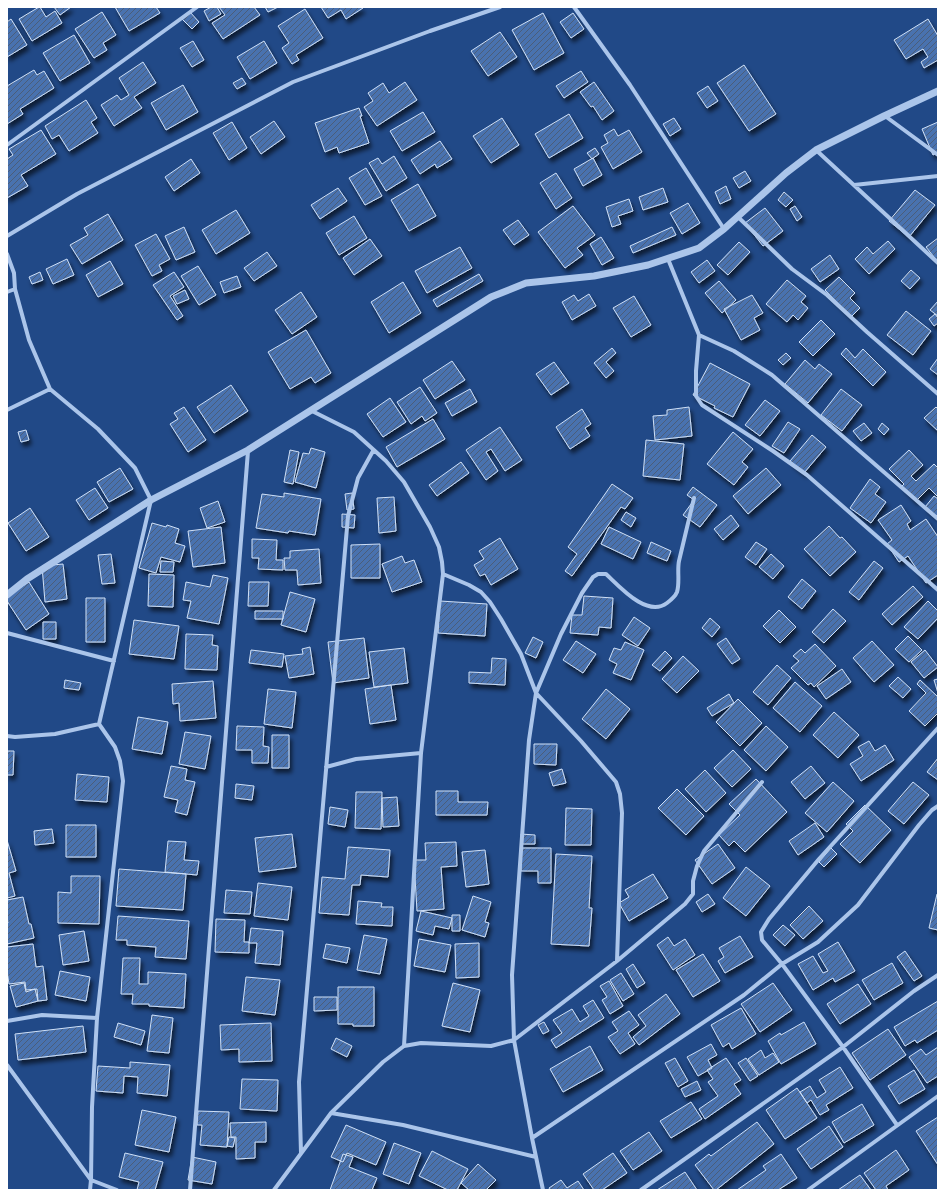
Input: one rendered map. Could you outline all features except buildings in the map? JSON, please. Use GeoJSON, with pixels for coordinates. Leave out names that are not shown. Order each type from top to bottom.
{"type":"FeatureCollection","features":[{"type":"Feature","properties":{"kind":"street"},"geometry":{"type":"LineString","coordinates":[[7,145],[197,7]]}},
{"type":"Feature","properties":{"kind":"street"},"geometry":{"type":"LineString","coordinates":[[7,236],[77,194],[293,82],[500,7]]}},
{"type":"Feature","properties":{"kind":"street"},"geometry":{"type":"LineString","coordinates":[[574,7],[630,85],[724,229]]}},
{"type":"Feature","properties":{"kind":"street"},"geometry":{"type":"LineString","coordinates":[[7,595],[27,578],[151,500],[248,450],[491,297],[526,283],[594,276],[648,265],[699,248],[724,229],[786,173],[816,150],[938,91]]}},
{"type":"Feature","properties":{"kind":"street"},"geometry":{"type":"LineString","coordinates":[[884,116],[938,155]]}},
{"type":"Feature","properties":{"kind":"street"},"geometry":{"type":"LineString","coordinates":[[816,150],[938,263]]}},
{"type":"Feature","properties":{"kind":"street"},"geometry":{"type":"LineString","coordinates":[[854,185],[938,176]]}},
{"type":"Feature","properties":{"kind":"street"},"geometry":{"type":"LineString","coordinates":[[738,216],[792,269],[827,295],[938,394]]}},
{"type":"Feature","properties":{"kind":"street"},"geometry":{"type":"LineString","coordinates":[[7,254],[14,273],[15,289],[29,340],[50,389],[98,429],[135,468],[151,500],[99,724],[115,747],[120,761],[123,781],[97,1018],[92,1106],[90,1190]]}},
{"type":"Feature","properties":{"kind":"street"},"geometry":{"type":"LineString","coordinates":[[668,259],[700,335],[696,370],[696,396],[702,405],[807,475],[938,590]]}},
{"type":"Feature","properties":{"kind":"street"},"geometry":{"type":"LineString","coordinates":[[7,292],[15,289]]}},
{"type":"Feature","properties":{"kind":"street"},"geometry":{"type":"LineString","coordinates":[[700,335],[734,351],[772,375],[938,519]]}},
{"type":"Feature","properties":{"kind":"street"},"geometry":{"type":"LineString","coordinates":[[7,410],[50,389]]}},
{"type":"Feature","properties":{"kind":"street"},"geometry":{"type":"LineString","coordinates":[[312,411],[354,432],[373,451],[386,461],[404,482],[430,528],[439,548],[442,562],[442,574],[421,754],[404,1046]]}},
{"type":"Feature","properties":{"kind":"street"},"geometry":{"type":"LineString","coordinates":[[190,1190],[248,450]]}},
{"type":"Feature","properties":{"kind":"street"},"geometry":{"type":"LineString","coordinates":[[301,1153],[299,1082],[348,516],[358,478],[373,451]]}},
{"type":"Feature","properties":{"kind":"street"},"geometry":{"type":"LineString","coordinates":[[543,1190],[514,1040],[512,967],[529,740],[536,693],[560,634],[582,593],[593,577],[598,574],[606,574],[635,600],[646,606],[655,607],[665,605],[673,599],[677,591],[679,562],[694,498]]}},
{"type":"Feature","properties":{"kind":"street"},"geometry":{"type":"LineString","coordinates":[[442,574],[469,585],[481,592],[490,602],[521,654],[536,693],[581,741],[616,782],[620,794],[622,813],[617,961]]}},
{"type":"Feature","properties":{"kind":"street"},"geometry":{"type":"LineString","coordinates":[[7,633],[114,660]]}},
{"type":"Feature","properties":{"kind":"street"},"geometry":{"type":"LineString","coordinates":[[7,736],[15,737],[54,734],[99,724]]}},
{"type":"Feature","properties":{"kind":"street"},"geometry":{"type":"LineString","coordinates":[[897,1125],[843,1047],[782,964],[762,940],[761,934],[763,927],[819,859],[938,728]]}},
{"type":"Feature","properties":{"kind":"street"},"geometry":{"type":"LineString","coordinates":[[326,767],[356,759],[421,754]]}},
{"type":"Feature","properties":{"kind":"street"},"geometry":{"type":"LineString","coordinates":[[274,1190],[331,1113],[383,1062],[404,1046],[421,1044],[491,1046],[514,1040],[617,961],[685,904],[693,894],[693,881],[697,866],[704,851],[762,782]]}},
{"type":"Feature","properties":{"kind":"street"},"geometry":{"type":"LineString","coordinates":[[532,1138],[744,995],[782,964],[818,942],[858,905],[919,825],[932,810],[938,806]]}},
{"type":"Feature","properties":{"kind":"street"},"geometry":{"type":"LineString","coordinates":[[641,1190],[843,1047],[914,991],[938,975]]}},
{"type":"Feature","properties":{"kind":"street"},"geometry":{"type":"LineString","coordinates":[[7,1021],[42,1015],[97,1018]]}},
{"type":"Feature","properties":{"kind":"street"},"geometry":{"type":"LineString","coordinates":[[7,1065],[91,1180],[118,1190]]}},
{"type":"Feature","properties":{"kind":"street"},"geometry":{"type":"LineString","coordinates":[[808,1190],[938,1096]]}},
{"type":"Feature","properties":{"kind":"street"},"geometry":{"type":"LineString","coordinates":[[331,1113],[403,1125],[536,1157]]}}]}
